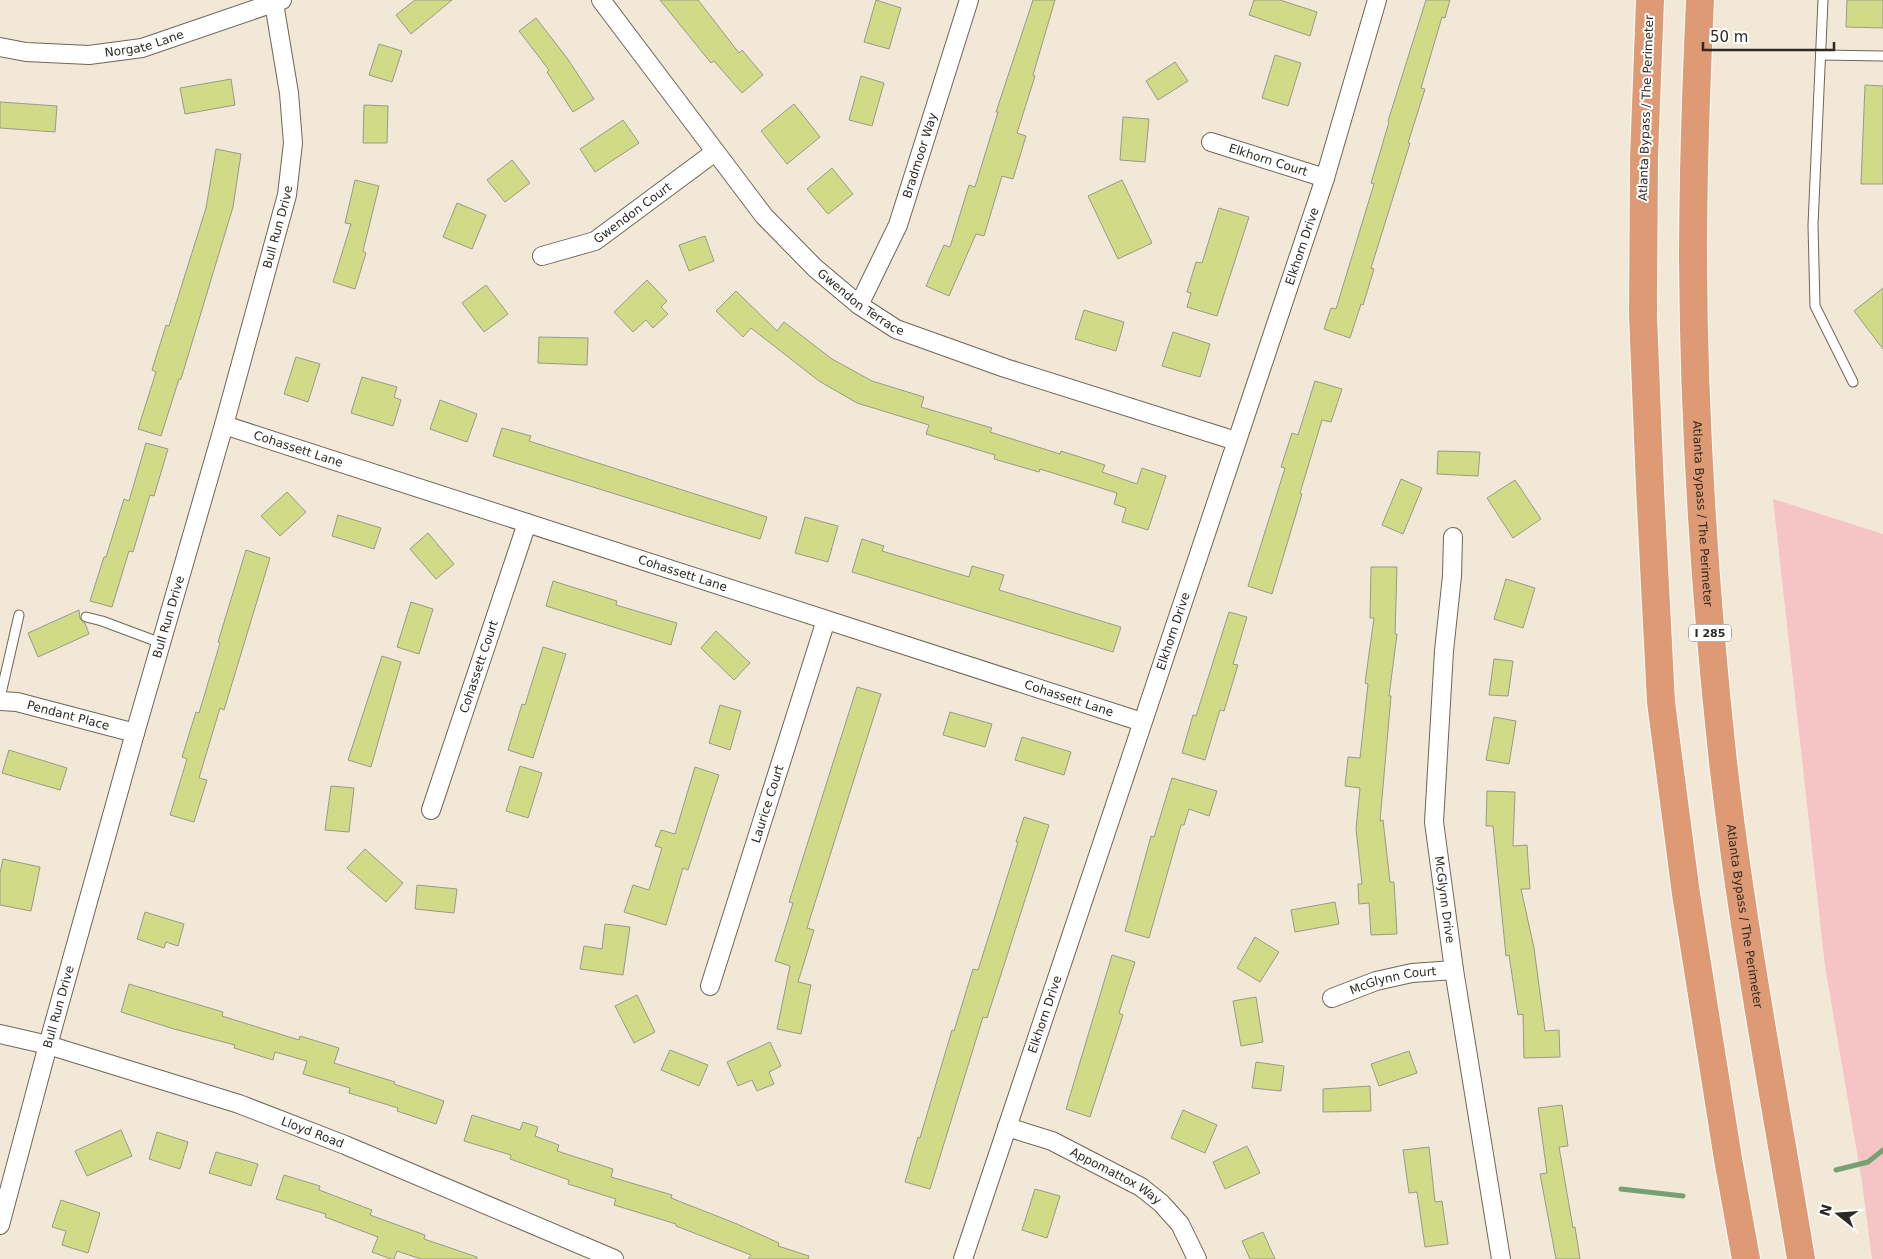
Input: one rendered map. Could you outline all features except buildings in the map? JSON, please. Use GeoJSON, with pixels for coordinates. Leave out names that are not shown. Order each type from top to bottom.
{"type":"FeatureCollection","features":[{"type":"Feature","properties":{"kind":"highway","name":"Atlanta Bypass / The Perimeter"},"geometry":{"type":"LineString","coordinates":[[1650,0],[1644,158],[1643,315],[1662,702],[1686,894],[1728,1159],[1746,1259]]}},
{"type":"Feature","properties":{"kind":"highway","name":"Atlanta Bypass / The Perimeter"},"geometry":{"type":"LineString","coordinates":[[1700,0],[1695,102],[1693,270],[1696,404],[1710,634],[1736,865],[1801,1259]]}},
{"type":"Feature","properties":{"kind":"street","name":"Gwendon Terrace"},"geometry":{"type":"LineString","coordinates":[[601,0],[764,216],[815,268],[859,305],[896,329],[996,365],[1236,441]]}},
{"type":"Feature","properties":{"kind":"street","name":"Bradmoor Way"},"geometry":{"type":"LineString","coordinates":[[859,305],[898,224],[969,0]]}},
{"type":"Feature","properties":{"kind":"street","name":"Elkhorn Drive"},"geometry":{"type":"LineString","coordinates":[[963,1259],[1324,178],[1377,0]]}},
{"type":"Feature","properties":{"kind":"street","name":"Norgate Lane"},"geometry":{"type":"LineString","coordinates":[[0,47],[26,52],[89,55],[142,48],[278,1]]}},
{"type":"Feature","properties":{"kind":"street","name":"Bull Run Drive"},"geometry":{"type":"LineString","coordinates":[[0,1225],[135,733],[281,221],[291,169],[293,143],[290,93],[278,1]]}},
{"type":"Feature","properties":{"kind":"street","name":"Elkhorn Court"},"geometry":{"type":"LineString","coordinates":[[1211,142],[1324,178]]}},
{"type":"Feature","properties":{"kind":"street","name":"Gwendon Court"},"geometry":{"type":"LineString","coordinates":[[542,256],[595,241],[715,152]]}},
{"type":"Feature","properties":{"kind":"street","name":"Cohassett Lane"},"geometry":{"type":"LineString","coordinates":[[224,425],[1142,722]]}},
{"type":"Feature","properties":{"kind":"street","name":"Cohassett Court"},"geometry":{"type":"LineString","coordinates":[[431,810],[527,523]]}},
{"type":"Feature","properties":{"kind":"street","name":"McGlynn Drive"},"geometry":{"type":"LineString","coordinates":[[1453,537],[1452,576],[1444,651],[1434,822],[1454,970],[1501,1259]]}},
{"type":"Feature","properties":{"kind":"street","name":"Laurice Court"},"geometry":{"type":"LineString","coordinates":[[710,986],[826,620]]}},
{"type":"Feature","properties":{"kind":"street","name":"Pendant Place"},"geometry":{"type":"LineString","coordinates":[[0,700],[17,702],[135,733]]}},
{"type":"Feature","properties":{"kind":"street","name":"McGlynn Court"},"geometry":{"type":"LineString","coordinates":[[1332,998],[1376,982],[1412,973],[1454,970]]}},
{"type":"Feature","properties":{"kind":"street","name":"Lloyd Road"},"geometry":{"type":"LineString","coordinates":[[0,1034],[48,1046],[239,1104],[345,1146],[611,1258]]}},
{"type":"Feature","properties":{"kind":"street","name":"Appomattox Way"},"geometry":{"type":"LineString","coordinates":[[1007,1127],[1052,1141],[1141,1187],[1161,1203],[1180,1224],[1197,1259]]}},
{"type":"Feature","properties":{"kind":"lane"},"geometry":{"type":"LineString","coordinates":[[1823,0],[1813,225],[1815,306],[1853,382]]}},
{"type":"Feature","properties":{"kind":"lane"},"geometry":{"type":"LineString","coordinates":[[1821,55],[1883,56]]}},
{"type":"Feature","properties":{"kind":"lane"},"geometry":{"type":"LineString","coordinates":[[0,700],[19,615]]}},
{"type":"Feature","properties":{"kind":"lane"},"geometry":{"type":"LineString","coordinates":[[86,617],[161,643]]}},
{"type":"Feature","properties":{"kind":"shaded area"},"geometry":{"type":"Polygon","coordinates":[[[1773,499],[1883,534],[1883,1259],[1872,1259],[1862,1182],[1825,966],[1773,499]]]}},
{"type":"Feature","properties":{"kind":"waterway"},"geometry":{"type":"LineString","coordinates":[[1836,1170],[1868,1162],[1883,1150]]}},
{"type":"Feature","properties":{"kind":"waterway"},"geometry":{"type":"LineString","coordinates":[[1621,1189],[1683,1196]]}}]}
